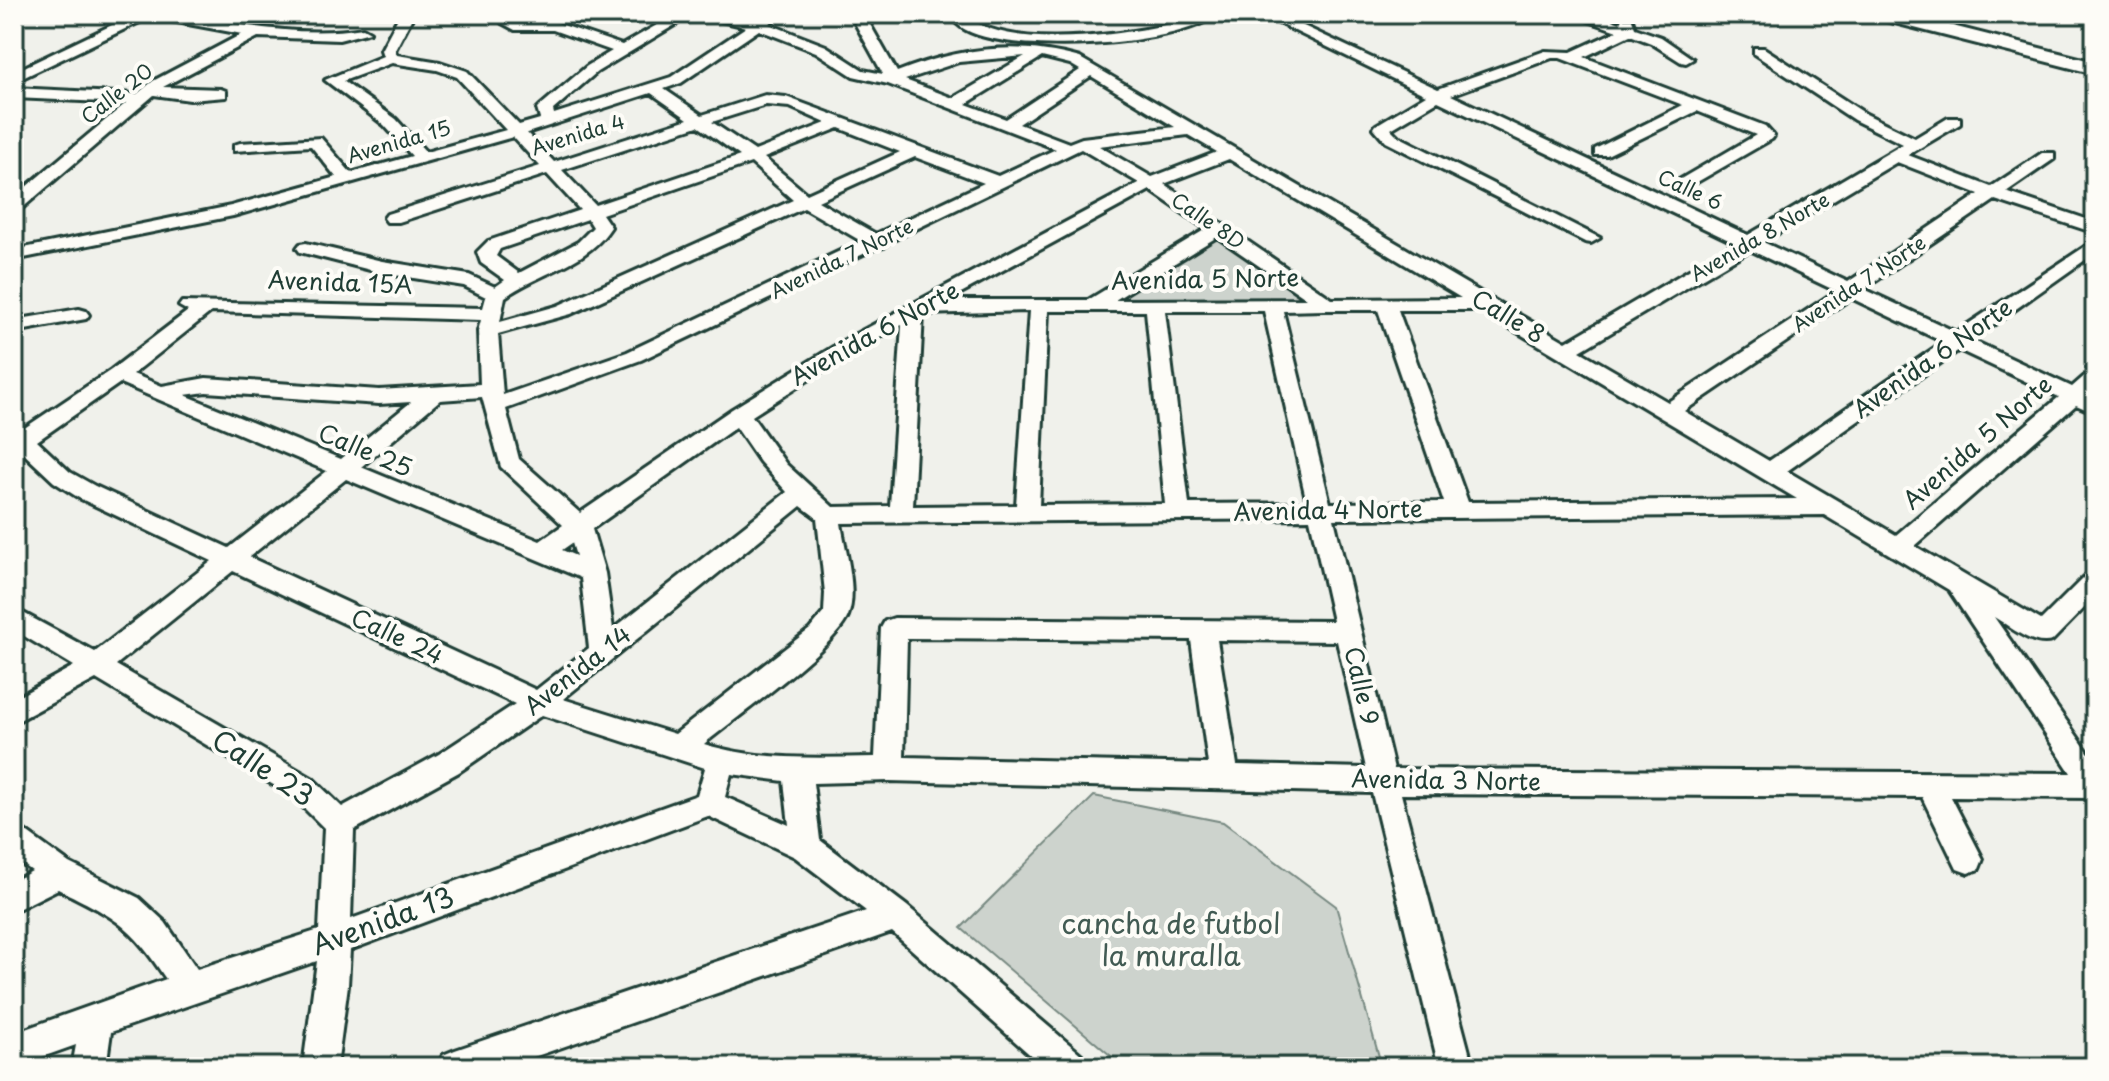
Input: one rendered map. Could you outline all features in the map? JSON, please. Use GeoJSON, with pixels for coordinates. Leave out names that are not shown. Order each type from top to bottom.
{"type":"FeatureCollection","features":[{"type":"Feature","properties":{"kind":"highway"},"geometry":{"type":"LineString","coordinates":[[1882,14],[2095,68]]}},
{"type":"Feature","properties":{"kind":"street"},"geometry":{"type":"LineString","coordinates":[[14,78],[146,14]]}},
{"type":"Feature","properties":{"kind":"street"},"geometry":{"type":"LineString","coordinates":[[153,14],[250,31],[331,36],[363,32]]}},
{"type":"Feature","properties":{"kind":"street","name":"Calle 20"},"geometry":{"type":"LineString","coordinates":[[14,206],[144,95],[250,31],[272,14]]}},
{"type":"Feature","properties":{"kind":"street"},"geometry":{"type":"LineString","coordinates":[[391,58],[388,50],[407,14]]}},
{"type":"Feature","properties":{"kind":"street"},"geometry":{"type":"LineString","coordinates":[[515,14],[509,23],[515,26],[554,26],[622,50]]}},
{"type":"Feature","properties":{"kind":"street"},"geometry":{"type":"LineString","coordinates":[[554,26],[573,14]]}},
{"type":"Feature","properties":{"kind":"street"},"geometry":{"type":"LineString","coordinates":[[549,122],[545,109],[592,69],[686,14]]}},
{"type":"Feature","properties":{"kind":"street","name":"Calle 8D"},"geometry":{"type":"LineString","coordinates":[[701,14],[759,25],[821,49],[858,73],[892,80],[1007,125],[1075,146],[1151,183],[1330,306]]}},
{"type":"Feature","properties":{"kind":"street","name":"Avenida 15"},"geometry":{"type":"LineString","coordinates":[[14,255],[211,216],[549,122],[688,74],[774,14]]}},
{"type":"Feature","properties":{"kind":"street"},"geometry":{"type":"LineString","coordinates":[[857,14],[889,69],[892,80],[937,61],[1012,52],[1039,53]]}},
{"type":"Feature","properties":{"kind":"street"},"geometry":{"type":"LineString","coordinates":[[955,14],[963,24],[998,38],[1130,36],[1210,14]]}},
{"type":"Feature","properties":{"kind":"street","name":"Calle 6"},"geometry":{"type":"LineString","coordinates":[[1267,14],[2095,406]]}},
{"type":"Feature","properties":{"kind":"street"},"geometry":{"type":"LineString","coordinates":[[1615,14],[1627,22],[1628,31]]}},
{"type":"Feature","properties":{"kind":"street"},"geometry":{"type":"LineString","coordinates":[[1585,15],[1656,40],[1686,59]]}},
{"type":"Feature","properties":{"kind":"street"},"geometry":{"type":"LineString","coordinates":[[1573,57],[1628,31]]}},
{"type":"Feature","properties":{"kind":"street"},"geometry":{"type":"LineString","coordinates":[[1759,51],[1860,117],[1915,144]]}},
{"type":"Feature","properties":{"kind":"street"},"geometry":{"type":"LineString","coordinates":[[953,105],[1039,53]]}},
{"type":"Feature","properties":{"kind":"street","name":"Calle 8"},"geometry":{"type":"LineString","coordinates":[[1039,53],[1058,55],[1089,71],[1231,153],[2043,634],[2095,582]]}},
{"type":"Feature","properties":{"kind":"street"},"geometry":{"type":"LineString","coordinates":[[1591,238],[1392,139],[1382,128],[1393,118],[1440,96],[1550,54],[1573,57],[1759,129],[1766,136],[1678,188]]}},
{"type":"Feature","properties":{"kind":"street"},"geometry":{"type":"LineString","coordinates":[[423,158],[390,122],[332,80],[391,58],[440,66],[462,74],[518,131],[602,227],[597,237],[582,248],[517,280],[491,313]]}},
{"type":"Feature","properties":{"kind":"street"},"geometry":{"type":"LineString","coordinates":[[14,65],[40,66]]}},
{"type":"Feature","properties":{"kind":"street"},"geometry":{"type":"LineString","coordinates":[[1007,125],[1089,71]]}},
{"type":"Feature","properties":{"kind":"street"},"geometry":{"type":"LineString","coordinates":[[653,88],[753,157],[805,201],[878,243]]}},
{"type":"Feature","properties":{"kind":"street"},"geometry":{"type":"LineString","coordinates":[[14,93],[221,94]]}},
{"type":"Feature","properties":{"kind":"street","name":"Avenida 4"},"geometry":{"type":"LineString","coordinates":[[393,218],[754,102],[777,99],[802,104],[839,123]]}},
{"type":"Feature","properties":{"kind":"street"},"geometry":{"type":"LineString","coordinates":[[1601,152],[1696,105]]}},
{"type":"Feature","properties":{"kind":"street","name":"Avenida 8 Norte"},"geometry":{"type":"LineString","coordinates":[[1565,351],[1954,121]]}},
{"type":"Feature","properties":{"kind":"street"},"geometry":{"type":"LineString","coordinates":[[517,280],[498,269],[488,259],[486,252],[511,236],[753,157],[839,123],[1000,183]]}},
{"type":"Feature","properties":{"kind":"street","name":"Avenida 7 Norte"},"geometry":{"type":"LineString","coordinates":[[163,392],[206,385],[379,397],[435,393],[494,397],[634,356],[878,243],[1075,146],[1191,130]]}},
{"type":"Feature","properties":{"kind":"street"},"geometry":{"type":"LineString","coordinates":[[240,148],[315,141],[348,180]]}},
{"type":"Feature","properties":{"kind":"street","name":"Avenida 15A"},"geometry":{"type":"LineString","coordinates":[[118,375],[198,306],[491,313],[564,310],[916,151]]}},
{"type":"Feature","properties":{"kind":"street","name":"Avenida 6 Norte"},"geometry":{"type":"LineString","coordinates":[[540,553],[793,378],[1151,183],[1231,153]]}},
{"type":"Feature","properties":{"kind":"street"},"geometry":{"type":"LineString","coordinates":[[1897,156],[1991,193],[2095,228]]}},
{"type":"Feature","properties":{"kind":"street","name":"Avenida 7 Norte"},"geometry":{"type":"LineString","coordinates":[[1670,411],[2048,156]]}},
{"type":"Feature","properties":{"kind":"street"},"geometry":{"type":"LineString","coordinates":[[1090,307],[1219,228]]}},
{"type":"Feature","properties":{"kind":"street","name":"Avenida 6 Norte"},"geometry":{"type":"LineString","coordinates":[[1770,472],[2095,245]]}},
{"type":"Feature","properties":{"kind":"street"},"geometry":{"type":"LineString","coordinates":[[306,248],[382,267],[469,281],[491,313],[494,397],[509,462],[579,526],[593,573],[603,652]]}},
{"type":"Feature","properties":{"kind":"street","name":"Calle 9"},"geometry":{"type":"LineString","coordinates":[[1272,304],[1383,781],[1456,1067]]}},
{"type":"Feature","properties":{"kind":"street","name":"Avenida 5 Norte"},"geometry":{"type":"LineString","coordinates":[[919,309],[1485,304]]}},
{"type":"Feature","properties":{"kind":"street"},"geometry":{"type":"LineString","coordinates":[[1386,305],[1459,510]]}},
{"type":"Feature","properties":{"kind":"street"},"geometry":{"type":"LineString","coordinates":[[1027,514],[1039,307]]}},
{"type":"Feature","properties":{"kind":"street"},"geometry":{"type":"LineString","coordinates":[[1155,307],[1178,513]]}},
{"type":"Feature","properties":{"kind":"street"},"geometry":{"type":"LineString","coordinates":[[901,515],[919,309]]}},
{"type":"Feature","properties":{"kind":"street"},"geometry":{"type":"LineString","coordinates":[[14,326],[79,315]]}},
{"type":"Feature","properties":{"kind":"street"},"geometry":{"type":"LineString","coordinates":[[17,441],[118,375]]}},
{"type":"Feature","properties":{"kind":"street","name":"Calle 25"},"geometry":{"type":"LineString","coordinates":[[118,375],[593,573]]}},
{"type":"Feature","properties":{"kind":"street","name":"Avenida 5 Norte"},"geometry":{"type":"LineString","coordinates":[[1897,548],[2095,378]]}},
{"type":"Feature","properties":{"kind":"street"},"geometry":{"type":"LineString","coordinates":[[14,712],[96,666],[435,393]]}},
{"type":"Feature","properties":{"kind":"street"},"geometry":{"type":"LineString","coordinates":[[677,749],[819,636],[836,614],[838,593],[828,515],[800,494],[770,462],[740,414]]}},
{"type":"Feature","properties":{"kind":"street","name":"Calle 24"},"geometry":{"type":"LineString","coordinates":[[17,441],[62,477],[87,492],[539,703],[721,761],[797,771]]}},
{"type":"Feature","properties":{"kind":"street","name":"Avenida 14"},"geometry":{"type":"LineString","coordinates":[[339,823],[449,763],[539,703],[800,494]]}},
{"type":"Feature","properties":{"kind":"street","name":"Avenida 4 Norte"},"geometry":{"type":"LineString","coordinates":[[828,515],[1828,507]]}},
{"type":"Feature","properties":{"kind":"street","name":"Calle 8"},"geometry":{"type":"LineString","coordinates":[[1956,583],[2095,786]]}},
{"type":"Feature","properties":{"kind":"street","name":"Calle 23"},"geometry":{"type":"LineString","coordinates":[[14,618],[302,787],[339,823],[335,940],[320,1067]]}},
{"type":"Feature","properties":{"kind":"street"},"geometry":{"type":"LineString","coordinates":[[889,769],[894,628],[1348,631]]}},
{"type":"Feature","properties":{"kind":"street"},"geometry":{"type":"LineString","coordinates":[[1203,630],[1224,776]]}},
{"type":"Feature","properties":{"kind":"street"},"geometry":{"type":"LineString","coordinates":[[721,761],[709,803],[806,847],[896,916],[1062,1065]]}},
{"type":"Feature","properties":{"kind":"street","name":"Avenida 3 Norte"},"geometry":{"type":"LineString","coordinates":[[797,771],[889,769],[1383,781],[2095,786]]}},
{"type":"Feature","properties":{"kind":"street"},"geometry":{"type":"LineString","coordinates":[[797,771],[806,847]]}},
{"type":"Feature","properties":{"kind":"street"},"geometry":{"type":"LineString","coordinates":[[1930,785],[1968,859]]}},
{"type":"Feature","properties":{"kind":"street","name":"Avenida 13"},"geometry":{"type":"LineString","coordinates":[[14,1050],[190,987],[335,940],[709,803]]}},
{"type":"Feature","properties":{"kind":"street"},"geometry":{"type":"LineString","coordinates":[[14,841],[58,873],[128,908],[154,933],[190,987]]}},
{"type":"Feature","properties":{"kind":"street"},"geometry":{"type":"LineString","coordinates":[[14,897],[58,873]]}},
{"type":"Feature","properties":{"kind":"street"},"geometry":{"type":"LineString","coordinates":[[455,1067],[896,916]]}},
{"type":"Feature","properties":{"kind":"street"},"geometry":{"type":"LineString","coordinates":[[89,1067],[96,1023]]}},
{"type":"Feature","properties":{"kind":"green space"},"geometry":{"type":"Polygon","coordinates":[[[1219,234],[1308,298],[1105,304],[1219,234]]]}},
{"type":"Feature","properties":{"kind":"green space","name":"cancha de futbol la muralla"},"geometry":{"type":"Polygon","coordinates":[[[1094,796],[1223,822],[1336,906],[1382,1067],[1124,1067],[961,928],[1094,796]]]}}]}
